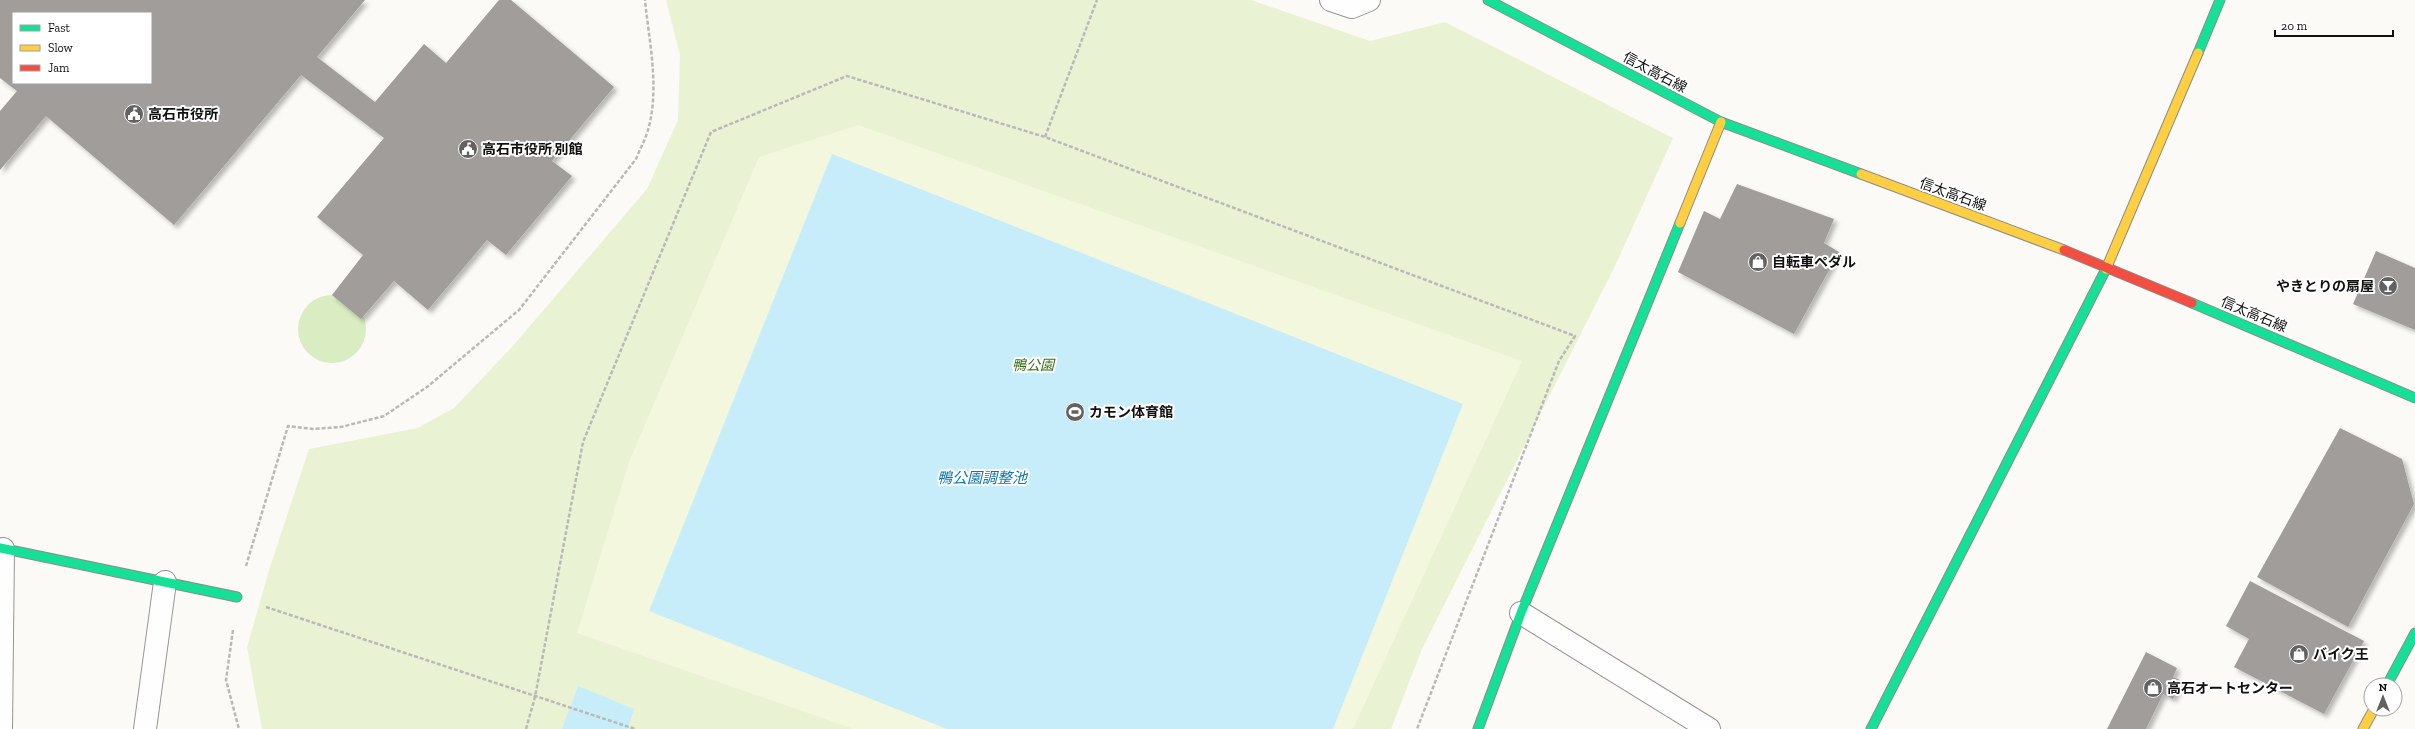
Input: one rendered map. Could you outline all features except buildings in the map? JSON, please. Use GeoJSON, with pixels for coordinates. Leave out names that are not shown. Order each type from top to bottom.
{"type":"FeatureCollection","features":[{"type":"Feature","properties":{"kind":"main road","name":"信太高石線"},"geometry":{"type":"LineString","coordinates":[[1488,0],[1721,122],[2107,266],[2415,398]]}},
{"type":"Feature","properties":{"kind":"main road"},"geometry":{"type":"LineString","coordinates":[[1870,729],[2107,266],[2220,0]]}},
{"type":"Feature","properties":{"kind":"main road"},"geometry":{"type":"LineString","coordinates":[[1478,729],[1521,613],[1721,122]]}},
{"type":"Feature","properties":{"kind":"main road"},"geometry":{"type":"LineString","coordinates":[[2,548],[237,597]]}},
{"type":"Feature","properties":{"kind":"main road"},"geometry":{"type":"LineString","coordinates":[[2391,677],[2415,633]]}},
{"type":"Feature","properties":{"kind":"main road"},"geometry":{"type":"LineString","coordinates":[[2363,729],[2370,717]]}},
{"type":"Feature","properties":{"kind":"street"},"geometry":{"type":"LineString","coordinates":[[1331,0],[1352,7],[1369,0]]}},
{"type":"Feature","properties":{"kind":"street"},"geometry":{"type":"LineString","coordinates":[[2,548],[2,729]]}},
{"type":"Feature","properties":{"kind":"street"},"geometry":{"type":"LineString","coordinates":[[145,729],[165,582]]}},
{"type":"Feature","properties":{"kind":"street"},"geometry":{"type":"LineString","coordinates":[[1521,613],[1709,729]]}},
{"type":"Feature","properties":{"kind":"path"},"geometry":{"type":"LineString","coordinates":[[239,729],[226,680],[237,597],[288,426],[313,429],[341,427],[384,416],[427,387],[519,310],[636,159],[648,130],[653,101],[653,71],[645,0]]}},
{"type":"Feature","properties":{"kind":"path"},"geometry":{"type":"LineString","coordinates":[[1045,137],[1097,0]]}},
{"type":"Feature","properties":{"kind":"path"},"geometry":{"type":"LineString","coordinates":[[526,729],[535,697],[583,442],[710,132],[847,76],[1045,137],[1575,336],[1559,361],[1417,729]]}},
{"type":"Feature","properties":{"kind":"path"},"geometry":{"type":"LineString","coordinates":[[237,597],[635,729]]}},
{"type":"Feature","properties":{"kind":"green space","name":"鴨公園"},"geometry":{"type":"Polygon","coordinates":[[[666,0],[1251,0],[1370,41],[1445,22],[1673,138],[1615,266],[1422,649],[1391,729],[262,729],[247,647],[270,567],[309,449],[418,428],[454,408],[511,348],[647,189],[678,120],[680,55],[666,0]]]}},
{"type":"Feature","properties":{"kind":"green space","name":"鴨公園調整池"},"geometry":{"type":"Polygon","coordinates":[[[858,125],[1522,361],[1353,729],[854,729],[577,633],[629,462],[759,157],[858,125]]]}},
{"type":"Feature","properties":{"kind":"green space"},"geometry":{"type":"Polygon","coordinates":[[[332,295],[345,298],[356,305],[363,316],[366,329],[363,342],[356,353],[345,360],[332,363],[319,360],[308,353],[301,342],[298,329],[301,316],[308,305],[319,298],[332,295]]]}},
{"type":"Feature","properties":{"kind":"water","name":"鴨公園調整池"},"geometry":{"type":"Polygon","coordinates":[[[832,154],[1463,404],[1333,729],[947,729],[649,611],[832,154]]]}},
{"type":"Feature","properties":{"kind":"water"},"geometry":{"type":"Polygon","coordinates":[[[578,686],[634,709],[628,729],[562,729],[578,686]]]}},
{"type":"Feature","properties":{"kind":"traffic: fast"},"geometry":{"type":"LineString","coordinates":[[1488,0],[1721,122],[1861,174]]}},
{"type":"Feature","properties":{"kind":"traffic: fast"},"geometry":{"type":"LineString","coordinates":[[2198,53],[2220,0]]}},
{"type":"Feature","properties":{"kind":"traffic: fast"},"geometry":{"type":"LineString","coordinates":[[1478,729],[1521,613],[1680,223]]}},
{"type":"Feature","properties":{"kind":"traffic: fast"},"geometry":{"type":"LineString","coordinates":[[1871,729],[2106,269]]}},
{"type":"Feature","properties":{"kind":"traffic: fast"},"geometry":{"type":"LineString","coordinates":[[2192,303],[2415,398]]}},
{"type":"Feature","properties":{"kind":"traffic: fast"},"geometry":{"type":"LineString","coordinates":[[0,548],[237,597]]}},
{"type":"Feature","properties":{"kind":"traffic: fast"},"geometry":{"type":"LineString","coordinates":[[2391,677],[2415,633]]}},
{"type":"Feature","properties":{"kind":"traffic: slow"},"geometry":{"type":"LineString","coordinates":[[2106,269],[2198,53]]}},
{"type":"Feature","properties":{"kind":"traffic: slow"},"geometry":{"type":"LineString","coordinates":[[1680,223],[1721,122]]}},
{"type":"Feature","properties":{"kind":"traffic: slow"},"geometry":{"type":"LineString","coordinates":[[1861,174],[2064,250]]}},
{"type":"Feature","properties":{"kind":"traffic: slow"},"geometry":{"type":"LineString","coordinates":[[2363,729],[2370,717]]}},
{"type":"Feature","properties":{"kind":"traffic: jam"},"geometry":{"type":"LineString","coordinates":[[2064,250],[2192,303]]}},
{"type":"Feature","properties":{"kind":"place","name":"高石市役所"},"geometry":{"type":"Point","coordinates":[134,114]}},
{"type":"Feature","properties":{"kind":"place","name":"高石市役所 別館"},"geometry":{"type":"Point","coordinates":[468,149]}},
{"type":"Feature","properties":{"kind":"place","name":"自転車ペダル"},"geometry":{"type":"Point","coordinates":[1758,262]}},
{"type":"Feature","properties":{"kind":"place","name":"やきとりの扇屋"},"geometry":{"type":"Point","coordinates":[2388,286]}},
{"type":"Feature","properties":{"kind":"place","name":"カモン体育館"},"geometry":{"type":"Point","coordinates":[1075,412]}},
{"type":"Feature","properties":{"kind":"place","name":"バイク王"},"geometry":{"type":"Point","coordinates":[2299,654]}},
{"type":"Feature","properties":{"kind":"place","name":"高石オートセンター"},"geometry":{"type":"Point","coordinates":[2153,688]}}]}
